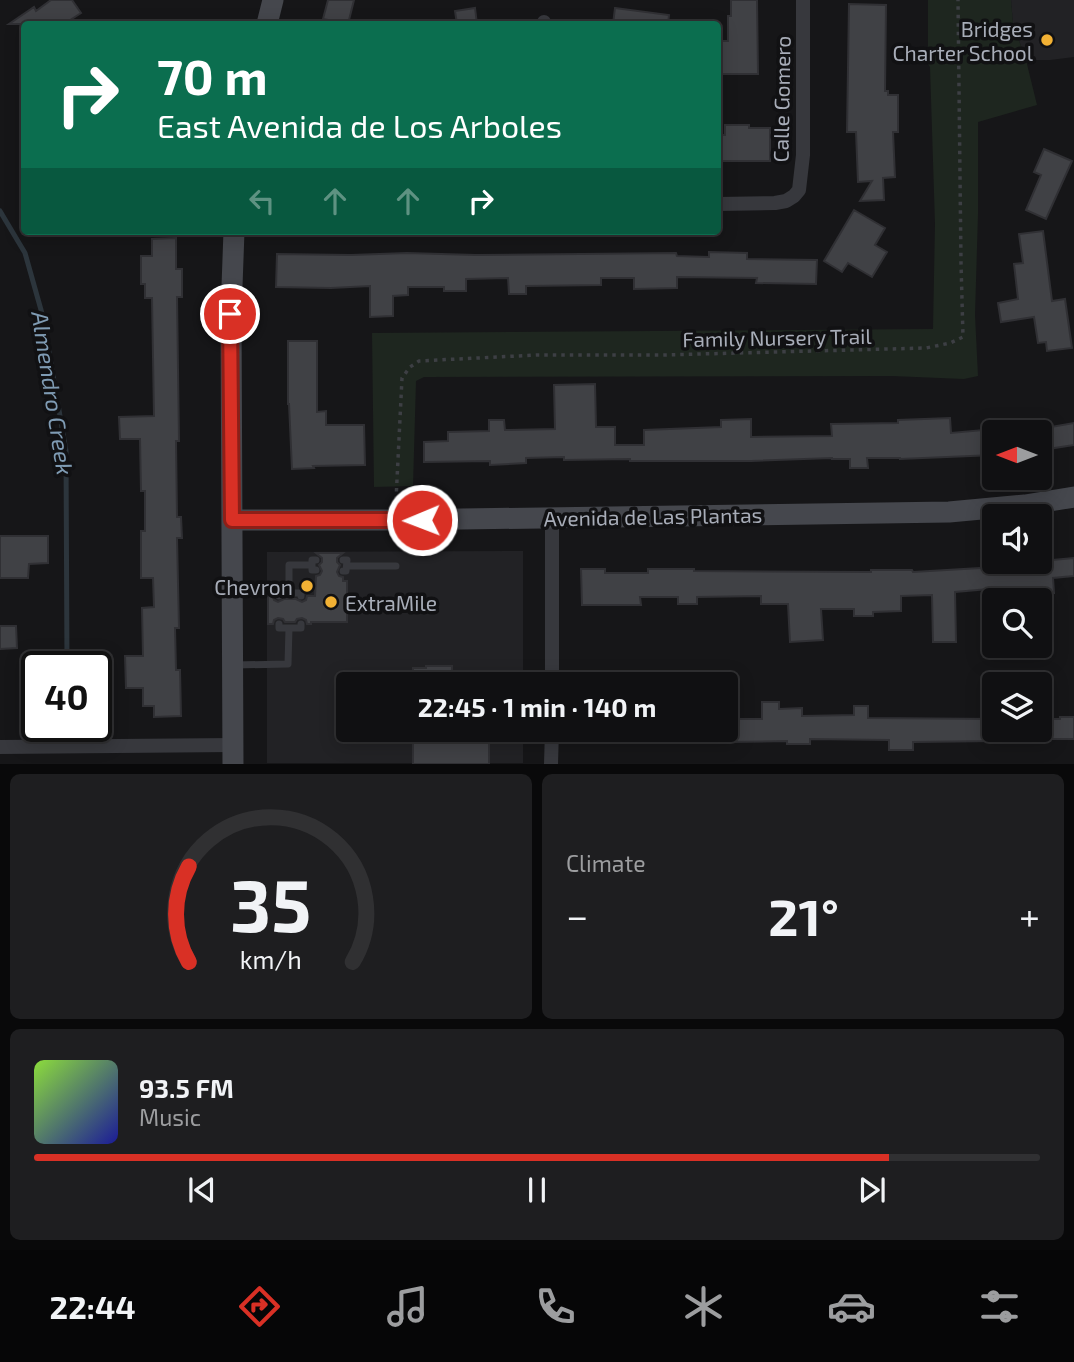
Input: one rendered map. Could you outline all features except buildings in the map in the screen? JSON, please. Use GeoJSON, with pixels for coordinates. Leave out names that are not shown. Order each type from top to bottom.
{"type":"FeatureCollection","features":[{"type":"Feature","properties":{"kind":"street"},"geometry":{"type":"LineString","coordinates":[[268,21],[273,0]]}},
{"type":"Feature","properties":{"kind":"street","name":"Calle Gomero"},"geometry":{"type":"LineString","coordinates":[[721,204],[775,203],[786,201],[799,190],[803,155],[803,0]]}},
{"type":"Feature","properties":{"kind":"street"},"geometry":{"type":"LineString","coordinates":[[0,747],[234,754],[230,314],[234,235]]}},
{"type":"Feature","properties":{"kind":"street","name":"Avenida de Las Plantas"},"geometry":{"type":"LineString","coordinates":[[232,520],[949,512],[1025,505],[1074,497]]}},
{"type":"Feature","properties":{"kind":"street"},"geometry":{"type":"LineString","coordinates":[[552,517],[552,672]]}},
{"type":"Feature","properties":{"kind":"street"},"geometry":{"type":"LineString","coordinates":[[551,742],[551,764]]}},
{"type":"Feature","properties":{"kind":"lane"},"geometry":{"type":"LineString","coordinates":[[289,593],[289,565],[314,565]]}},
{"type":"Feature","properties":{"kind":"lane"},"geometry":{"type":"LineString","coordinates":[[344,566],[396,566]]}},
{"type":"Feature","properties":{"kind":"lane"},"geometry":{"type":"LineString","coordinates":[[279,596],[279,593],[300,593],[300,596]]}},
{"type":"Feature","properties":{"kind":"lane"},"geometry":{"type":"LineString","coordinates":[[279,624],[279,628],[300,628],[300,624]]}},
{"type":"Feature","properties":{"kind":"lane"},"geometry":{"type":"LineString","coordinates":[[233,665],[288,664],[289,628]]}},
{"type":"Feature","properties":{"kind":"path","name":"Family Nursery Trail"},"geometry":{"type":"LineString","coordinates":[[396,520],[402,378],[410,367],[419,361],[536,355],[663,355],[926,348],[963,337],[958,0]]}},
{"type":"Feature","properties":{"kind":"shaded area"},"geometry":{"type":"Polygon","coordinates":[[[928,0],[1011,0],[1013,24],[1026,60],[1037,105],[978,122],[975,315],[978,376],[964,379],[892,376],[424,377],[416,381],[413,486],[374,487],[372,333],[933,329],[935,224],[928,0]]]}},
{"type":"Feature","properties":{"kind":"shaded area","name":"Bridges Charter School"},"geometry":{"type":"Polygon","coordinates":[[[1011,0],[1074,0],[1074,57],[1026,60],[1013,24],[1011,0]]]}},
{"type":"Feature","properties":{"kind":"shaded area"},"geometry":{"type":"Polygon","coordinates":[[[523,551],[523,672],[336,672],[336,742],[523,742],[523,763],[267,763],[267,552],[523,551]]]}},
{"type":"Feature","properties":{"kind":"waterway","name":"Almendro Creek"},"geometry":{"type":"LineString","coordinates":[[0,211],[25,253],[43,317],[66,451],[67,651]]}},
{"type":"Feature","properties":{"kind":"place","name":"Bridges Charter School"},"geometry":{"type":"Point","coordinates":[1047,40]}},
{"type":"Feature","properties":{"kind":"place","name":"Chevron"},"geometry":{"type":"Point","coordinates":[307,586]}},
{"type":"Feature","properties":{"kind":"place","name":"ExtraMile"},"geometry":{"type":"Point","coordinates":[331,602]}},
{"type":"Feature","properties":{"kind":"route"},"geometry":{"type":"LineString","coordinates":[[230,314],[232,520],[422,520]]}}]}
